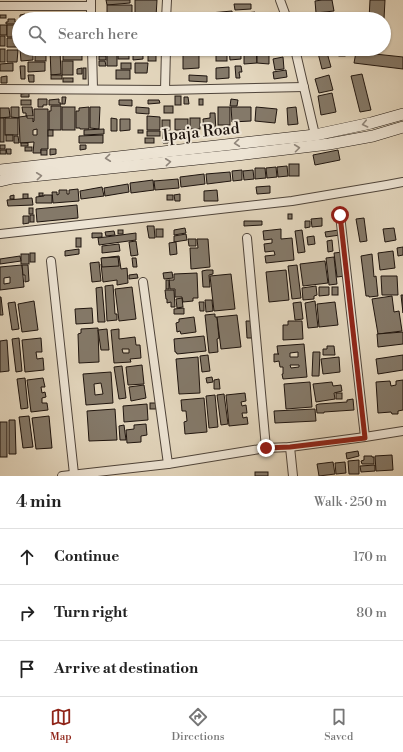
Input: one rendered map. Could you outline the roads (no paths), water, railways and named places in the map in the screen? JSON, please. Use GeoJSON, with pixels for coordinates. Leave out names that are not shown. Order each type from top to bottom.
{"type":"FeatureCollection","features":[{"type":"Feature","properties":{"kind":"main road","name":"Ipaja Road"},"geometry":{"type":"LineString","coordinates":[[0,170],[314,135],[403,114]]}},
{"type":"Feature","properties":{"kind":"main road","name":"Ipaja Road"},"geometry":{"type":"LineString","coordinates":[[0,181],[14,178],[328,144],[374,136],[403,127]]}},
{"type":"Feature","properties":{"kind":"street"},"geometry":{"type":"LineString","coordinates":[[166,12],[167,0]]}},
{"type":"Feature","properties":{"kind":"street"},"geometry":{"type":"LineString","coordinates":[[280,0],[284,12]]}},
{"type":"Feature","properties":{"kind":"street"},"geometry":{"type":"LineString","coordinates":[[0,6],[91,3]]}},
{"type":"Feature","properties":{"kind":"street"},"geometry":{"type":"LineString","coordinates":[[92,56],[93,89]]}},
{"type":"Feature","properties":{"kind":"street"},"geometry":{"type":"LineString","coordinates":[[165,90],[166,56]]}},
{"type":"Feature","properties":{"kind":"street"},"geometry":{"type":"LineString","coordinates":[[297,56],[314,135]]}},
{"type":"Feature","properties":{"kind":"street"},"geometry":{"type":"LineString","coordinates":[[0,89],[165,90],[304,87]]}},
{"type":"Feature","properties":{"kind":"street"},"geometry":{"type":"LineString","coordinates":[[0,234],[292,201],[403,182]]}},
{"type":"Feature","properties":{"kind":"street"},"geometry":{"type":"LineString","coordinates":[[340,215],[365,438]]}},
{"type":"Feature","properties":{"kind":"street"},"geometry":{"type":"LineString","coordinates":[[247,238],[266,448]]}},
{"type":"Feature","properties":{"kind":"street"},"geometry":{"type":"LineString","coordinates":[[51,261],[74,474]]}},
{"type":"Feature","properties":{"kind":"street"},"geometry":{"type":"LineString","coordinates":[[143,282],[168,464]]}},
{"type":"Feature","properties":{"kind":"street"},"geometry":{"type":"LineString","coordinates":[[62,476],[168,464],[266,448],[290,447],[365,438],[403,431]]}},
{"type":"Feature","properties":{"kind":"street"},"geometry":{"type":"LineString","coordinates":[[290,447],[293,476]]}}]}
